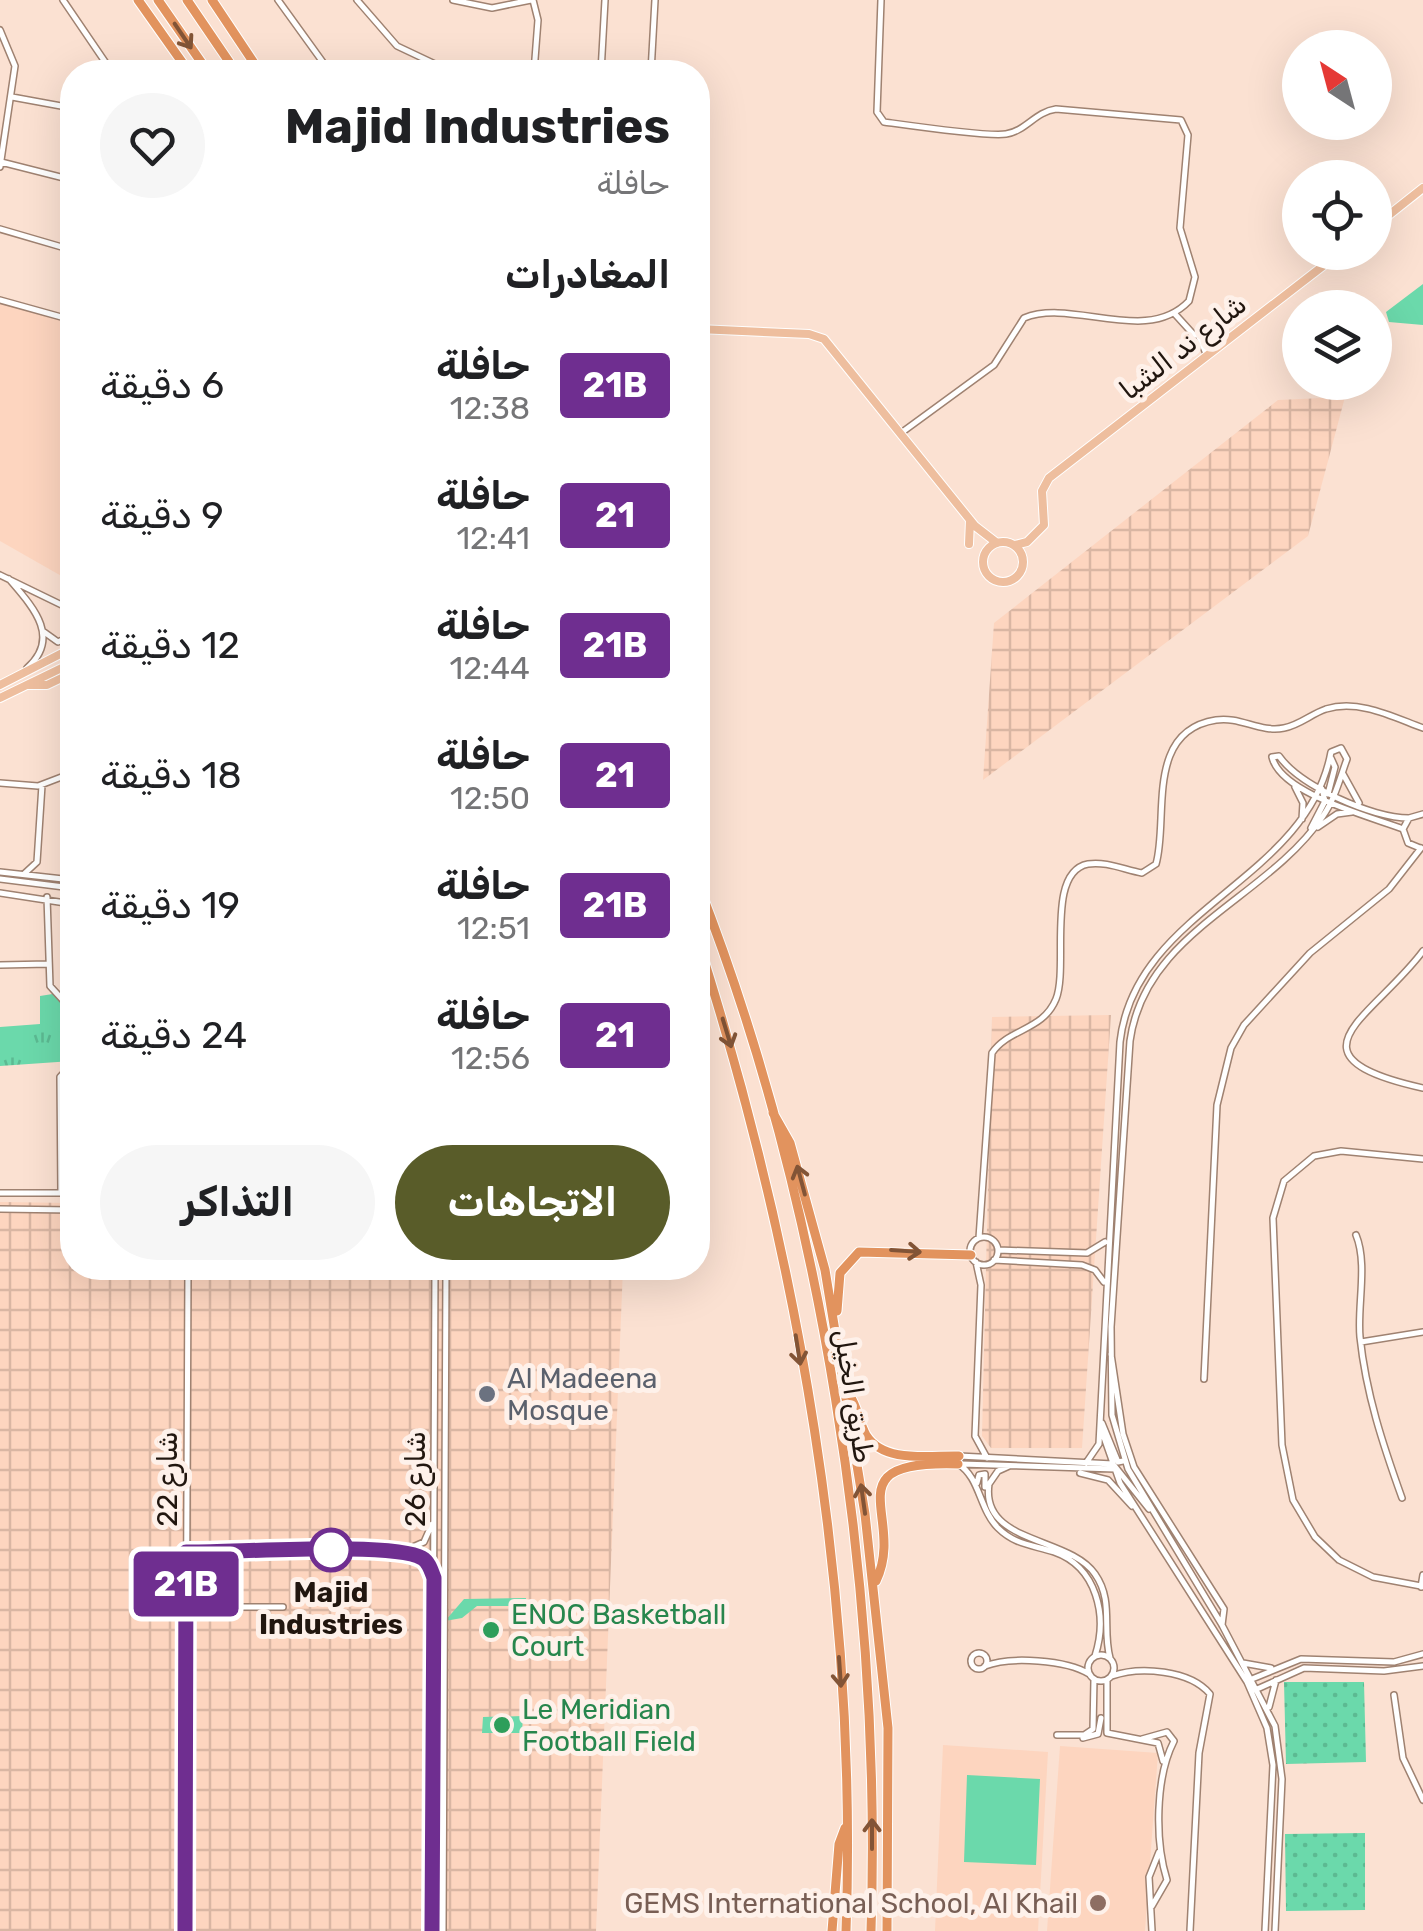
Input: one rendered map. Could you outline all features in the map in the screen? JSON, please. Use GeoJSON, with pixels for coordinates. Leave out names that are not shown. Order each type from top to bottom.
{"type":"FeatureCollection","features":[{"type":"Feature","properties":{"kind":"highway"},"geometry":{"type":"LineString","coordinates":[[138,0],[180,60]]}},
{"type":"Feature","properties":{"kind":"highway"},"geometry":{"type":"LineString","coordinates":[[158,0],[200,60]]}},
{"type":"Feature","properties":{"kind":"highway"},"geometry":{"type":"LineString","coordinates":[[187,0],[228,60]]}},
{"type":"Feature","properties":{"kind":"highway"},"geometry":{"type":"LineString","coordinates":[[212,0],[252,60]]}},
{"type":"Feature","properties":{"kind":"highway","name":"طريق الخيل"},"geometry":{"type":"LineString","coordinates":[[710,918],[744,1014],[812,1279],[843,1471],[867,1674],[871,1931]]}},
{"type":"Feature","properties":{"kind":"highway","name":"طريق الخيل"},"geometry":{"type":"LineString","coordinates":[[710,980],[746,1099],[792,1310],[835,1599],[847,1826],[846,1931]]}},
{"type":"Feature","properties":{"kind":"highway"},"geometry":{"type":"LineString","coordinates":[[770,1109],[792,1150],[836,1329],[874,1583],[889,1757],[886,1931]]}},
{"type":"Feature","properties":{"kind":"highway"},"geometry":{"type":"LineString","coordinates":[[836,1329],[840,1273],[859,1252],[974,1259]]}},
{"type":"Feature","properties":{"kind":"highway"},"geometry":{"type":"LineString","coordinates":[[847,1392],[866,1434],[880,1448],[898,1454],[959,1460]]}},
{"type":"Feature","properties":{"kind":"highway"},"geometry":{"type":"LineString","coordinates":[[874,1583],[882,1561],[880,1497],[887,1480],[912,1463],[959,1460]]}},
{"type":"Feature","properties":{"kind":"highway"},"geometry":{"type":"LineString","coordinates":[[832,1931],[840,1840],[847,1826]]}},
{"type":"Feature","properties":{"kind":"main road"},"geometry":{"type":"LineString","coordinates":[[1392,213],[1423,188]]}},
{"type":"Feature","properties":{"kind":"main road","name":"شارع ند الشبا"},"geometry":{"type":"LineString","coordinates":[[1052,476],[1318,270]]}},
{"type":"Feature","properties":{"kind":"main road"},"geometry":{"type":"LineString","coordinates":[[710,328],[809,334],[824,339],[972,523],[986,551],[985,572],[1000,582],[1017,576],[1022,556],[1047,523],[1044,491],[1052,476]]}},
{"type":"Feature","properties":{"kind":"main road"},"geometry":{"type":"LineString","coordinates":[[972,523],[997,542],[1015,545],[1042,528],[1046,515],[1042,491],[1052,476]]}},
{"type":"Feature","properties":{"kind":"main road"},"geometry":{"type":"LineString","coordinates":[[968,544],[972,523]]}},
{"type":"Feature","properties":{"kind":"main road"},"geometry":{"type":"LineString","coordinates":[[986,551],[997,542]]}},
{"type":"Feature","properties":{"kind":"main road"},"geometry":{"type":"LineString","coordinates":[[1015,545],[1022,556]]}},
{"type":"Feature","properties":{"kind":"main road"},"geometry":{"type":"LineString","coordinates":[[0,685],[60,655]]}},
{"type":"Feature","properties":{"kind":"main road"},"geometry":{"type":"LineString","coordinates":[[0,698],[60,669]]}},
{"type":"Feature","properties":{"kind":"main road"},"geometry":{"type":"LineString","coordinates":[[29,685],[47,686],[60,679]]}},
{"type":"Feature","properties":{"kind":"street"},"geometry":{"type":"LineString","coordinates":[[63,0],[104,60]]}},
{"type":"Feature","properties":{"kind":"street"},"geometry":{"type":"LineString","coordinates":[[278,0],[321,60]]}},
{"type":"Feature","properties":{"kind":"street"},"geometry":{"type":"LineString","coordinates":[[356,0],[397,46],[427,60]]}},
{"type":"Feature","properties":{"kind":"street"},"geometry":{"type":"LineString","coordinates":[[454,0],[492,8],[532,0],[538,20],[535,60]]}},
{"type":"Feature","properties":{"kind":"street"},"geometry":{"type":"LineString","coordinates":[[602,60],[605,0]]}},
{"type":"Feature","properties":{"kind":"street"},"geometry":{"type":"LineString","coordinates":[[652,60],[656,0]]}},
{"type":"Feature","properties":{"kind":"street"},"geometry":{"type":"LineString","coordinates":[[881,0],[876,112],[884,122],[1003,134],[1018,130],[1042,112],[1059,109],[1174,116],[1183,122],[1188,135],[1180,233],[1195,282],[1189,301],[1174,312],[1126,320],[1030,315],[1014,327],[1000,357],[987,372],[901,434]]}},
{"type":"Feature","properties":{"kind":"street"},"geometry":{"type":"LineString","coordinates":[[0,30],[14,57],[1,164],[60,177]]}},
{"type":"Feature","properties":{"kind":"street"},"geometry":{"type":"LineString","coordinates":[[12,97],[60,109]]}},
{"type":"Feature","properties":{"kind":"street"},"geometry":{"type":"LineString","coordinates":[[0,230],[60,247]]}},
{"type":"Feature","properties":{"kind":"street"},"geometry":{"type":"LineString","coordinates":[[0,300],[60,316]]}},
{"type":"Feature","properties":{"kind":"street"},"geometry":{"type":"LineString","coordinates":[[1174,312],[1182,326],[1199,336],[1232,337]]}},
{"type":"Feature","properties":{"kind":"street"},"geometry":{"type":"LineString","coordinates":[[1199,336],[1207,356]]}},
{"type":"Feature","properties":{"kind":"street"},"geometry":{"type":"LineString","coordinates":[[0,575],[60,606]]}},
{"type":"Feature","properties":{"kind":"street"},"geometry":{"type":"LineString","coordinates":[[9,579],[33,604],[42,630],[39,656],[15,679]]}},
{"type":"Feature","properties":{"kind":"street"},"geometry":{"type":"LineString","coordinates":[[42,630],[60,641]]}},
{"type":"Feature","properties":{"kind":"street"},"geometry":{"type":"LineString","coordinates":[[959,1460],[974,1436],[982,1285],[972,1244],[979,1238],[992,1053],[1002,1041],[1037,1025],[1056,998],[1064,890],[1070,874],[1092,864],[1140,872],[1156,864],[1161,784],[1186,736],[1220,719],[1264,729],[1286,728],[1346,706],[1364,708],[1423,728]]}},
{"type":"Feature","properties":{"kind":"street"},"geometry":{"type":"LineString","coordinates":[[1086,1463],[1098,1448],[1120,1042],[1131,997],[1168,941],[1252,874],[1327,796],[1334,748],[1345,750],[1343,770],[1359,808]]}},
{"type":"Feature","properties":{"kind":"street"},"geometry":{"type":"LineString","coordinates":[[1300,824],[1304,806],[1294,784],[1272,762],[1274,756],[1327,796]]}},
{"type":"Feature","properties":{"kind":"street"},"geometry":{"type":"LineString","coordinates":[[1311,832],[1343,770]]}},
{"type":"Feature","properties":{"kind":"street"},"geometry":{"type":"LineString","coordinates":[[0,783],[42,785],[60,777]]}},
{"type":"Feature","properties":{"kind":"street"},"geometry":{"type":"LineString","coordinates":[[1294,784],[1403,829],[1408,861]]}},
{"type":"Feature","properties":{"kind":"street"},"geometry":{"type":"LineString","coordinates":[[42,785],[37,862],[47,876]]}},
{"type":"Feature","properties":{"kind":"street"},"geometry":{"type":"LineString","coordinates":[[1118,1465],[1110,1404],[1110,1351],[1129,1050],[1138,1005],[1171,953],[1337,814],[1359,808],[1409,818],[1423,814]]}},
{"type":"Feature","properties":{"kind":"street"},"geometry":{"type":"LineString","coordinates":[[1403,829],[1409,818]]}},
{"type":"Feature","properties":{"kind":"street"},"geometry":{"type":"LineString","coordinates":[[1204,1379],[1217,1106],[1231,1048],[1244,1026],[1304,958],[1389,889],[1422,848],[1408,843]]}},
{"type":"Feature","properties":{"kind":"street"},"geometry":{"type":"LineString","coordinates":[[24,874],[37,862]]}},
{"type":"Feature","properties":{"kind":"street"},"geometry":{"type":"LineString","coordinates":[[0,875],[60,878]]}},
{"type":"Feature","properties":{"kind":"street"},"geometry":{"type":"LineString","coordinates":[[0,875],[60,886]]}},
{"type":"Feature","properties":{"kind":"street"},"geometry":{"type":"LineString","coordinates":[[0,893],[60,901]]}},
{"type":"Feature","properties":{"kind":"street"},"geometry":{"type":"LineString","coordinates":[[47,897],[51,990],[60,999]]}},
{"type":"Feature","properties":{"kind":"street"},"geometry":{"type":"LineString","coordinates":[[1423,952],[1350,1027],[1345,1043],[1348,1058],[1359,1067],[1423,1088]]}},
{"type":"Feature","properties":{"kind":"street"},"geometry":{"type":"LineString","coordinates":[[0,966],[48,964]]}},
{"type":"Feature","properties":{"kind":"street"},"geometry":{"type":"LineString","coordinates":[[0,1193],[60,1194],[60,1077]]}},
{"type":"Feature","properties":{"kind":"street"},"geometry":{"type":"LineString","coordinates":[[1409,1583],[1422,1577],[1422,1588],[1373,1576],[1339,1560],[1308,1529],[1294,1500],[1282,1445],[1273,1218],[1284,1181],[1314,1156],[1341,1150],[1423,1159]]}},
{"type":"Feature","properties":{"kind":"street"},"geometry":{"type":"LineString","coordinates":[[0,1209],[60,1210]]}},
{"type":"Feature","properties":{"kind":"street"},"geometry":{"type":"LineString","coordinates":[[1356,1236],[1361,1253],[1361,1342],[1376,1425],[1402,1498]]}},
{"type":"Feature","properties":{"kind":"street"},"geometry":{"type":"LineString","coordinates":[[974,1259],[992,1262],[1064,1258],[1090,1255],[1094,1261],[1090,1265],[1064,1258],[998,1250],[990,1239],[979,1238]]}},
{"type":"Feature","properties":{"kind":"street"},"geometry":{"type":"LineString","coordinates":[[1064,1258],[1094,1251],[1108,1240]]}},
{"type":"Feature","properties":{"kind":"street"},"geometry":{"type":"LineString","coordinates":[[982,1285],[998,1250]]}},
{"type":"Feature","properties":{"kind":"street"},"geometry":{"type":"LineString","coordinates":[[1064,1258],[1092,1268],[1105,1284]]}},
{"type":"Feature","properties":{"kind":"street","name":"شارع 22"},"geometry":{"type":"LineString","coordinates":[[185,1931],[188,1280]]}},
{"type":"Feature","properties":{"kind":"street","name":"شارع 26"},"geometry":{"type":"LineString","coordinates":[[432,1931],[436,1280]]}},
{"type":"Feature","properties":{"kind":"street","name":"شارع 26"},"geometry":{"type":"LineString","coordinates":[[443,1931],[446,1280]]}},
{"type":"Feature","properties":{"kind":"street"},"geometry":{"type":"LineString","coordinates":[[1361,1342],[1423,1332]]}},
{"type":"Feature","properties":{"kind":"street"},"geometry":{"type":"LineString","coordinates":[[1110,1351],[1130,1459],[1224,1609],[1222,1624]]}},
{"type":"Feature","properties":{"kind":"street"},"geometry":{"type":"LineString","coordinates":[[1100,1421],[1135,1506],[1270,1710]]}},
{"type":"Feature","properties":{"kind":"street"},"geometry":{"type":"LineString","coordinates":[[1100,1421],[1118,1465],[1152,1510],[1222,1624],[1249,1681]]}},
{"type":"Feature","properties":{"kind":"street"},"geometry":{"type":"LineString","coordinates":[[974,1436],[987,1458]]}},
{"type":"Feature","properties":{"kind":"street"},"geometry":{"type":"LineString","coordinates":[[959,1460],[1118,1465]]}},
{"type":"Feature","properties":{"kind":"street"},"geometry":{"type":"LineString","coordinates":[[959,1460],[1071,1470],[1118,1465]]}},
{"type":"Feature","properties":{"kind":"street"},"geometry":{"type":"LineString","coordinates":[[959,1460],[970,1473],[990,1518],[1008,1537],[1058,1554],[1088,1579],[1101,1616],[1093,1658],[1093,1729],[1084,1734],[1057,1735]]}},
{"type":"Feature","properties":{"kind":"street"},"geometry":{"type":"LineString","coordinates":[[991,1504],[990,1480],[1009,1466]]}},
{"type":"Feature","properties":{"kind":"street"},"geometry":{"type":"LineString","coordinates":[[1071,1470],[1108,1480],[1135,1506]]}},
{"type":"Feature","properties":{"kind":"street"},"geometry":{"type":"LineString","coordinates":[[978,1496],[977,1478],[983,1474],[991,1504],[1014,1532],[1064,1548],[1095,1573],[1108,1606],[1112,1660],[1104,1714],[1095,1737],[1045,1733]]}},
{"type":"Feature","properties":{"kind":"street"},"geometry":{"type":"LineString","coordinates":[[406,1550],[426,1539],[434,1512]]}},
{"type":"Feature","properties":{"kind":"street"},"geometry":{"type":"LineString","coordinates":[[435,1551],[444,1562]]}},
{"type":"Feature","properties":{"kind":"street"},"geometry":{"type":"LineString","coordinates":[[1188,1569],[1201,1576]]}},
{"type":"Feature","properties":{"kind":"street"},"geometry":{"type":"LineString","coordinates":[[186,1607],[283,1608]]}},
{"type":"Feature","properties":{"kind":"street"},"geometry":{"type":"LineString","coordinates":[[998,1662],[976,1654],[971,1662],[978,1669],[998,1662],[1074,1666],[1093,1658],[1112,1660],[1132,1670],[1174,1676],[1206,1688],[1212,1699],[1199,1752],[1190,1931]]}},
{"type":"Feature","properties":{"kind":"street"},"geometry":{"type":"LineString","coordinates":[[1249,1681],[1274,1668],[1308,1658],[1386,1662],[1423,1654]]}},
{"type":"Feature","properties":{"kind":"street"},"geometry":{"type":"LineString","coordinates":[[985,1656],[986,1666]]}},
{"type":"Feature","properties":{"kind":"street"},"geometry":{"type":"LineString","coordinates":[[1243,1663],[1274,1668]]}},
{"type":"Feature","properties":{"kind":"street"},"geometry":{"type":"LineString","coordinates":[[1074,1666],[1092,1676],[1109,1678],[1132,1670]]}},
{"type":"Feature","properties":{"kind":"street"},"geometry":{"type":"LineString","coordinates":[[1255,1690],[1281,1675],[1310,1667],[1384,1671],[1423,1666]]}},
{"type":"Feature","properties":{"kind":"street"},"geometry":{"type":"LineString","coordinates":[[1275,1931],[1282,1765],[1270,1692],[1281,1675]]}},
{"type":"Feature","properties":{"kind":"street"},"geometry":{"type":"LineString","coordinates":[[1255,1690],[1273,1766],[1265,1931]]}},
{"type":"Feature","properties":{"kind":"street"},"geometry":{"type":"LineString","coordinates":[[1394,1695],[1403,1758],[1423,1800]]}},
{"type":"Feature","properties":{"kind":"street"},"geometry":{"type":"LineString","coordinates":[[1104,1714],[1109,1734],[1142,1738],[1160,1746],[1164,1769]]}},
{"type":"Feature","properties":{"kind":"street"},"geometry":{"type":"LineString","coordinates":[[1142,1738],[1164,1732],[1172,1735],[1164,1769],[1160,1851],[1167,1880],[1152,1906]]}},
{"type":"Feature","properties":{"kind":"street"},"geometry":{"type":"LineString","coordinates":[[1152,1931],[1149,1877],[1160,1851]]}},
{"type":"Feature","properties":{"kind":"street"},"geometry":{"type":"LineString","coordinates":[[432,1910],[443,1912]]}},
{"type":"Feature","properties":{"kind":"shaded area"},"geometry":{"type":"Polygon","coordinates":[[[0,303],[60,320],[60,575],[0,541],[0,303]]]}},
{"type":"Feature","properties":{"kind":"shaded area"},"geometry":{"type":"Polygon","coordinates":[[[1278,400],[1344,400],[1308,536],[983,780],[994,623],[1278,400]]]}},
{"type":"Feature","properties":{"kind":"shaded area"},"geometry":{"type":"Polygon","coordinates":[[[1111,1015],[1082,1448],[991,1448],[982,1436],[992,1017],[1111,1015]]]}},
{"type":"Feature","properties":{"kind":"shaded area"},"geometry":{"type":"Polygon","coordinates":[[[0,1202],[60,1203],[60,1280],[623,1280],[596,1931],[0,1931],[0,1202]]]}},
{"type":"Feature","properties":{"kind":"shaded area"},"geometry":{"type":"Polygon","coordinates":[[[943,1745],[1048,1752],[1038,1931],[935,1931],[943,1745]]]}},
{"type":"Feature","properties":{"kind":"shaded area"},"geometry":{"type":"Polygon","coordinates":[[[1060,1746],[1158,1753],[1145,1931],[1047,1931],[1060,1746]]]}},
{"type":"Feature","properties":{"kind":"green space"},"geometry":{"type":"Polygon","coordinates":[[[1423,284],[1423,325],[1392,322],[1392,307],[1423,284]]]}},
{"type":"Feature","properties":{"kind":"green space"},"geometry":{"type":"Polygon","coordinates":[[[60,993],[60,1062],[0,1066],[0,1027],[40,1024],[40,996],[60,993]]]}},
{"type":"Feature","properties":{"kind":"green space"},"geometry":{"type":"Polygon","coordinates":[[[49,1005],[60,1012],[60,1032],[40,1020],[49,1005]]]}},
{"type":"Feature","properties":{"kind":"green space"},"geometry":{"type":"Polygon","coordinates":[[[526,1598],[525,1616],[511,1606],[477,1606],[462,1618],[445,1621],[464,1599],[526,1598]]]}},
{"type":"Feature","properties":{"kind":"green space"},"geometry":{"type":"Polygon","coordinates":[[[1284,1682],[1364,1682],[1366,1762],[1286,1764],[1284,1682]]]}},
{"type":"Feature","properties":{"kind":"green space","name":"Le Meridian Football Field"},"geometry":{"type":"Polygon","coordinates":[[[523,1716],[522,1733],[482,1733],[483,1717],[523,1716]]]}},
{"type":"Feature","properties":{"kind":"green space"},"geometry":{"type":"Polygon","coordinates":[[[967,1775],[1040,1779],[1036,1865],[964,1862],[967,1775]]]}},
{"type":"Feature","properties":{"kind":"green space"},"geometry":{"type":"Polygon","coordinates":[[[1365,1833],[1365,1910],[1286,1911],[1285,1834],[1365,1833]]]}},
{"type":"Feature","properties":{"kind":"bus line","name":"21B"},"geometry":{"type":"LineString","coordinates":[[185,1931],[186,1552],[217,1550],[369,1550],[415,1555],[428,1565],[434,1578],[432,1931]]}},
{"type":"Feature","properties":{"kind":"place","name":"Al Madeena Mosque"},"geometry":{"type":"Point","coordinates":[487,1394]}},
{"type":"Feature","properties":{"kind":"place","name":"Majid Industries"},"geometry":{"type":"Point","coordinates":[331,1550]}},
{"type":"Feature","properties":{"kind":"place","name":"ENOC Basketball Court"},"geometry":{"type":"Point","coordinates":[491,1630]}},
{"type":"Feature","properties":{"kind":"place","name":"Le Meridian Football Field"},"geometry":{"type":"Point","coordinates":[502,1725]}},
{"type":"Feature","properties":{"kind":"place","name":"GEMS International School, Al Khail"},"geometry":{"type":"Point","coordinates":[1098,1903]}}]}
